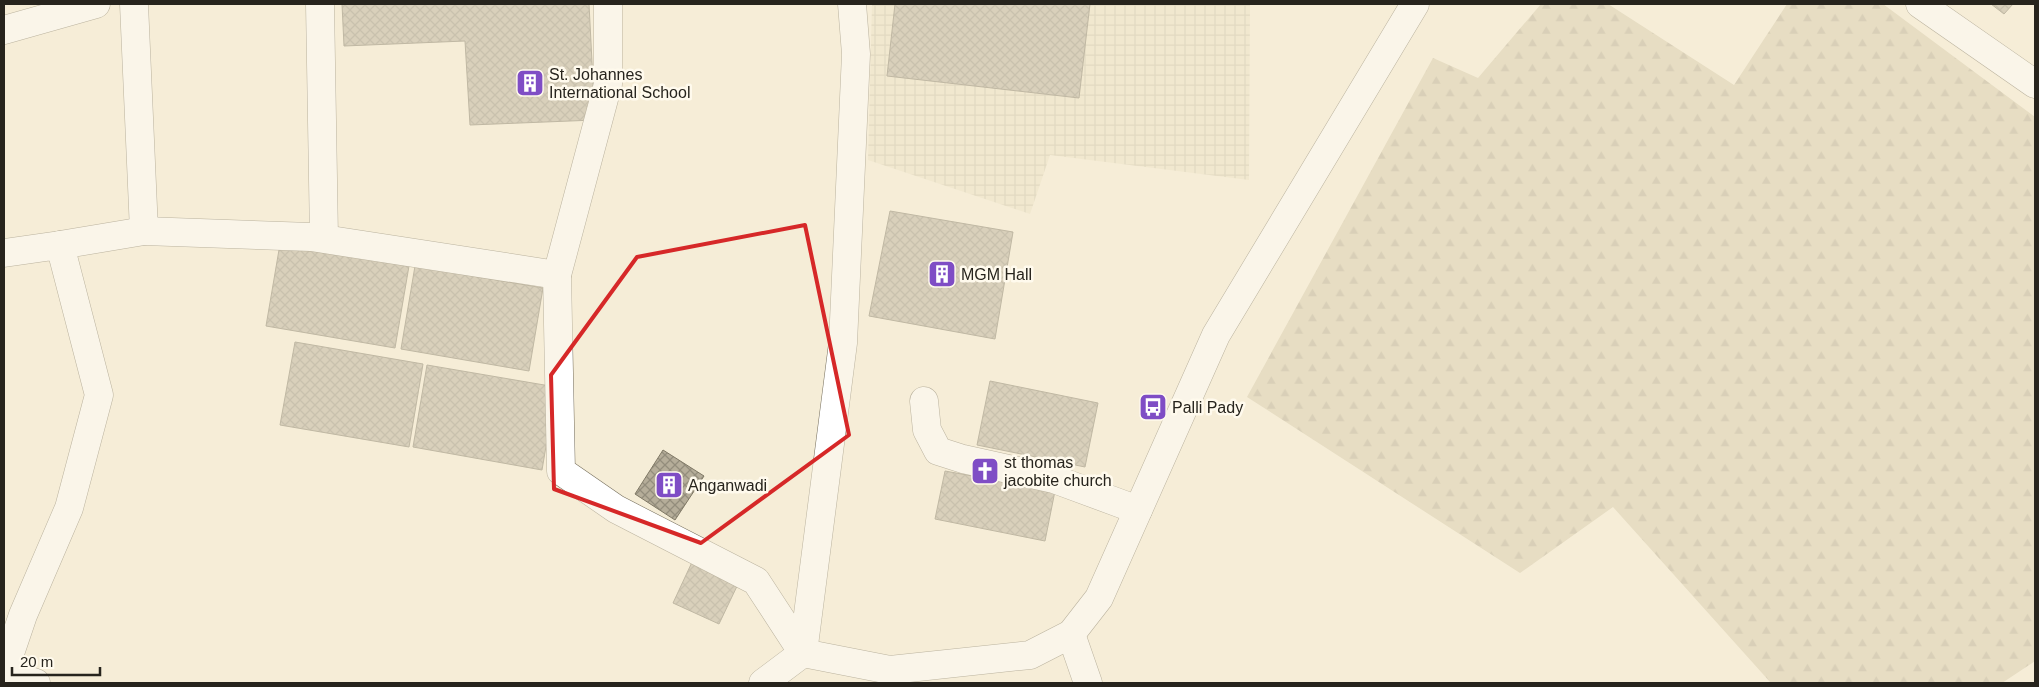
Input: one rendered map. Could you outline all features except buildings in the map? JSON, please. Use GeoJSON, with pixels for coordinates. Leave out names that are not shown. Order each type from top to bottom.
{"type":"FeatureCollection","features":[{"type":"Feature","properties":{"kind":"street"},"geometry":{"type":"LineString","coordinates":[[4,30],[96,4]]}},
{"type":"Feature","properties":{"kind":"street"},"geometry":{"type":"LineString","coordinates":[[134,4],[144,231]]}},
{"type":"Feature","properties":{"kind":"street"},"geometry":{"type":"LineString","coordinates":[[320,4],[324,238]]}},
{"type":"Feature","properties":{"kind":"street"},"geometry":{"type":"LineString","coordinates":[[608,4],[608,84],[557,275],[561,471],[616,509],[756,581],[803,653],[890,670],[1030,655],[1071,634],[1099,598],[1216,335],[1415,4]]}},
{"type":"Feature","properties":{"kind":"street"},"geometry":{"type":"LineString","coordinates":[[763,683],[803,653],[843,343],[856,54],[852,4]]}},
{"type":"Feature","properties":{"kind":"street"},"geometry":{"type":"LineString","coordinates":[[1920,4],[2035,84]]}},
{"type":"Feature","properties":{"kind":"street"},"geometry":{"type":"LineString","coordinates":[[4,253],[144,231],[324,238],[557,275]]}},
{"type":"Feature","properties":{"kind":"street"},"geometry":{"type":"LineString","coordinates":[[36,683],[4,671],[23,615],[69,508],[99,395],[60,245]]}},
{"type":"Feature","properties":{"kind":"street"},"geometry":{"type":"LineString","coordinates":[[924,401],[927,430],[938,451],[963,459],[1054,480],[1138,510]]}},
{"type":"Feature","properties":{"kind":"street"},"geometry":{"type":"LineString","coordinates":[[1071,634],[1088,683]]}},
{"type":"Feature","properties":{"kind":"highlighted area"},"geometry":{"type":"Polygon","coordinates":[[[805,225],[849,435],[701,543],[554,489],[551,375],[637,257],[805,225]]]}},
{"type":"Feature","properties":{"kind":"shaded area"},"geometry":{"type":"Polygon","coordinates":[[[872,4],[1250,4],[1249,180],[1050,155],[1030,214],[868,160],[872,4]]]}},
{"type":"Feature","properties":{"kind":"green space"},"geometry":{"type":"Polygon","coordinates":[[[1541,4],[1608,4],[1734,85],[1787,4],[1883,4],[2035,117],[2035,661],[2002,683],[1771,683],[1613,507],[1520,573],[1247,397],[1433,58],[1478,78],[1541,4]]]}},
{"type":"Feature","properties":{"kind":"place","name":"St. Johannes International School"},"geometry":{"type":"Point","coordinates":[530,83]}},
{"type":"Feature","properties":{"kind":"place","name":"MGM Hall"},"geometry":{"type":"Point","coordinates":[942,274]}},
{"type":"Feature","properties":{"kind":"place","name":"Palli Pady"},"geometry":{"type":"Point","coordinates":[1153,407]}},
{"type":"Feature","properties":{"kind":"place","name":"st thomas jacobite church"},"geometry":{"type":"Point","coordinates":[985,471]}},
{"type":"Feature","properties":{"kind":"place","name":"Anganwadi"},"geometry":{"type":"Point","coordinates":[669,485]}}]}
